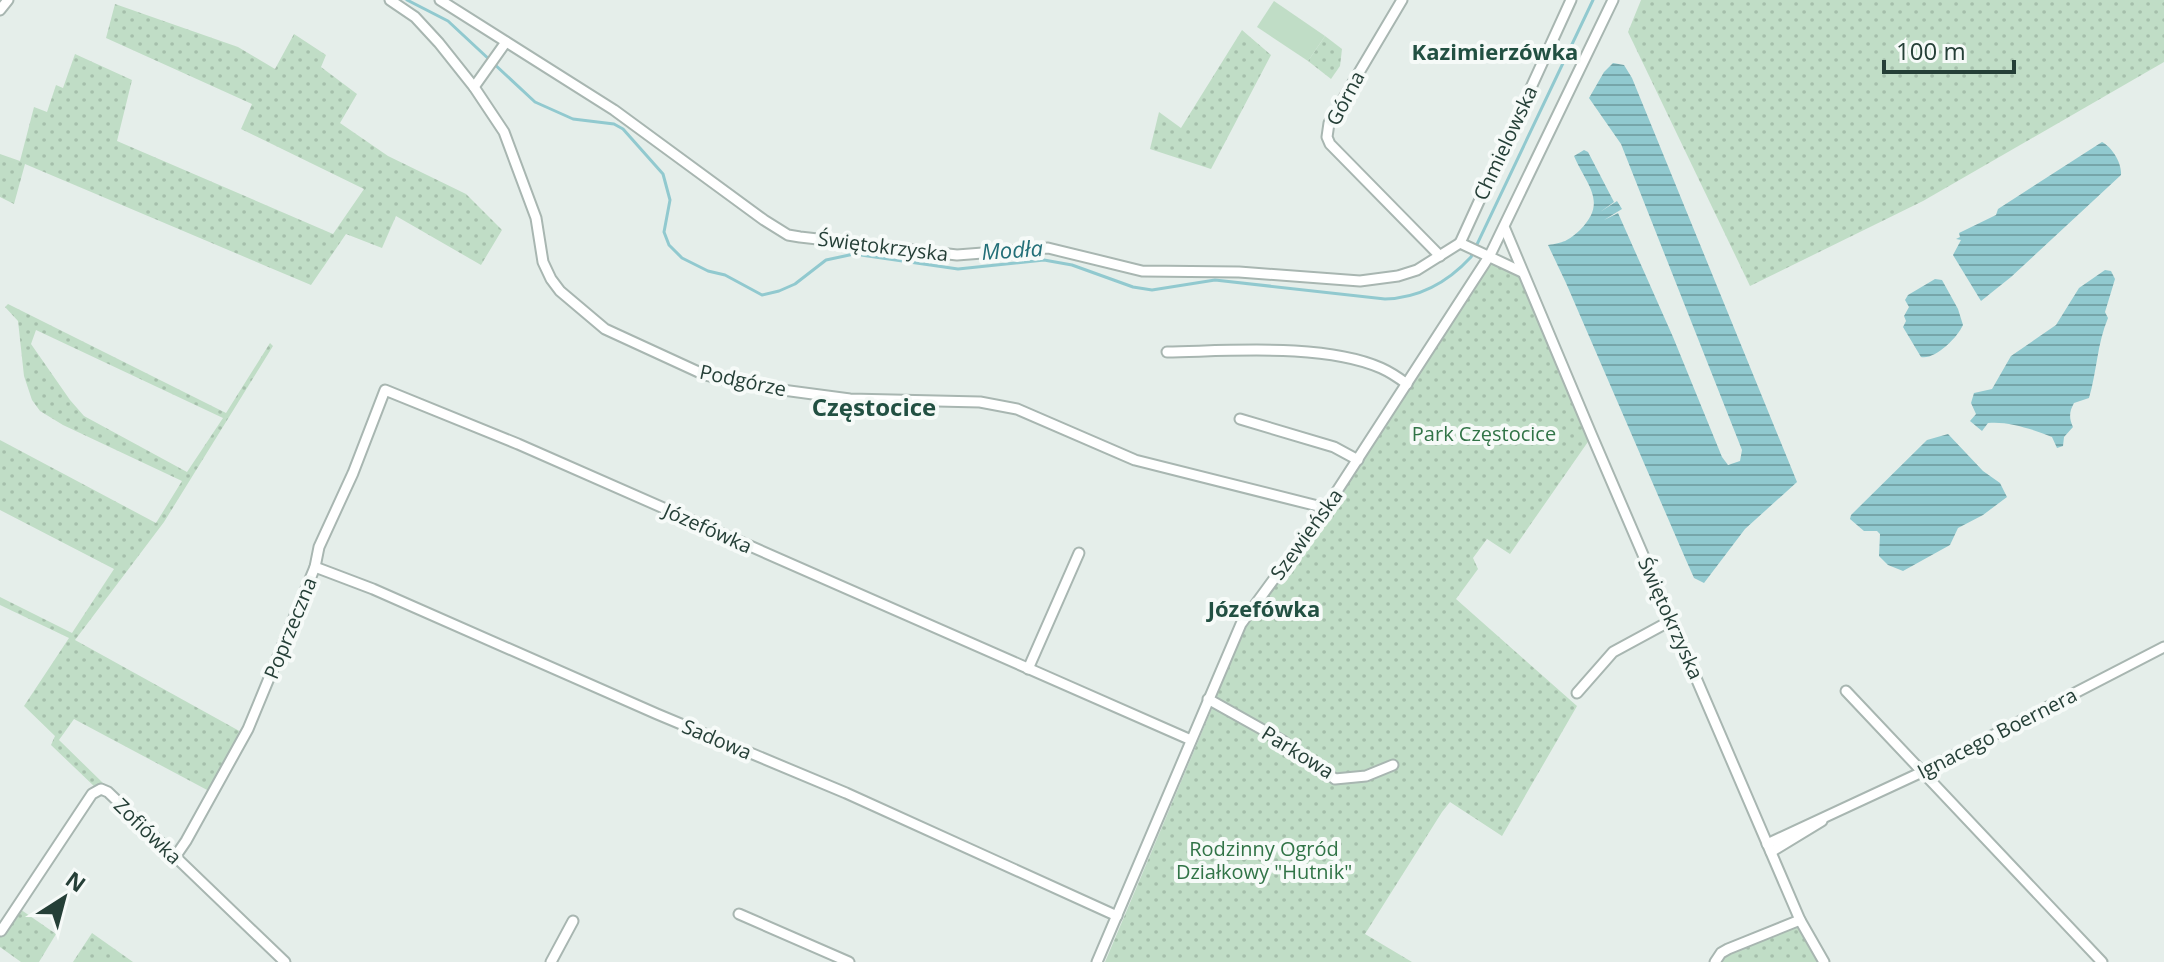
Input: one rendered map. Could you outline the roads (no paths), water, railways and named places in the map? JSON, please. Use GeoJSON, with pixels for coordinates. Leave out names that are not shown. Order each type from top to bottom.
{"type":"FeatureCollection","features":[{"type":"Feature","properties":{"kind":"street"},"geometry":{"type":"LineString","coordinates":[[0,10],[8,0]]}},
{"type":"Feature","properties":{"kind":"street","name":"Podgórze"},"geometry":{"type":"LineString","coordinates":[[390,0],[415,17],[474,87],[512,148],[536,218],[543,262],[551,279],[593,320],[620,336],[705,375],[753,386],[850,399],[980,402],[1017,409],[1135,460],[1326,508]]}},
{"type":"Feature","properties":{"kind":"street","name":"Świętokrzyska"},"geometry":{"type":"LineString","coordinates":[[440,0],[504,46],[614,110],[788,235],[957,255],[1048,248],[1142,271],[1239,272],[1360,281],[1417,270],[1460,243]]}},
{"type":"Feature","properties":{"kind":"street","name":"Górna"},"geometry":{"type":"LineString","coordinates":[[1402,0],[1329,123],[1327,137],[1330,144],[1440,256]]}},
{"type":"Feature","properties":{"kind":"street","name":"Chmielowska"},"geometry":{"type":"LineString","coordinates":[[1460,243],[1571,0]]}},
{"type":"Feature","properties":{"kind":"street","name":"Szewieńska"},"geometry":{"type":"LineString","coordinates":[[1097,962],[1208,699],[1247,615],[1326,508],[1407,384],[1486,254],[1505,229],[1613,0]]}},
{"type":"Feature","properties":{"kind":"street"},"geometry":{"type":"LineString","coordinates":[[474,87],[504,46]]}},
{"type":"Feature","properties":{"kind":"street","name":"Świętokrzyska"},"geometry":{"type":"LineString","coordinates":[[1505,229],[1800,920],[1824,962]]}},
{"type":"Feature","properties":{"kind":"street"},"geometry":{"type":"LineString","coordinates":[[1460,243],[1522,272]]}},
{"type":"Feature","properties":{"kind":"street"},"geometry":{"type":"LineString","coordinates":[[1167,352],[1251,351],[1325,355],[1382,368],[1407,384]]}},
{"type":"Feature","properties":{"kind":"street","name":"Poprzeczna"},"geometry":{"type":"LineString","coordinates":[[175,857],[248,729],[385,390]]}},
{"type":"Feature","properties":{"kind":"street","name":"Józefówka"},"geometry":{"type":"LineString","coordinates":[[385,390],[518,444],[1191,740]]}},
{"type":"Feature","properties":{"kind":"street"},"geometry":{"type":"LineString","coordinates":[[1240,419],[1334,447],[1358,460]]}},
{"type":"Feature","properties":{"kind":"street"},"geometry":{"type":"LineString","coordinates":[[1028,669],[1079,553]]}},
{"type":"Feature","properties":{"kind":"street","name":"Sadowa"},"geometry":{"type":"LineString","coordinates":[[315,567],[373,589],[846,793],[1117,916]]}},
{"type":"Feature","properties":{"kind":"street"},"geometry":{"type":"LineString","coordinates":[[1577,693],[1613,652],[1672,620]]}},
{"type":"Feature","properties":{"kind":"street","name":"Ignacego Boernera"},"geometry":{"type":"LineString","coordinates":[[1769,848],[2164,647]]}},
{"type":"Feature","properties":{"kind":"street"},"geometry":{"type":"LineString","coordinates":[[1846,691],[2102,962]]}},
{"type":"Feature","properties":{"kind":"street","name":"Parkowa"},"geometry":{"type":"LineString","coordinates":[[1208,699],[1283,741],[1335,779],[1366,776],[1393,765]]}},
{"type":"Feature","properties":{"kind":"street","name":"Zofiówka"},"geometry":{"type":"LineString","coordinates":[[1,931],[97,790],[108,792],[285,962]]}},
{"type":"Feature","properties":{"kind":"street"},"geometry":{"type":"LineString","coordinates":[[739,914],[849,962]]}},
{"type":"Feature","properties":{"kind":"street"},"geometry":{"type":"LineString","coordinates":[[1715,962],[1728,949],[1800,920]]}},
{"type":"Feature","properties":{"kind":"street"},"geometry":{"type":"LineString","coordinates":[[551,962],[573,921]]}},
{"type":"Feature","properties":{"kind":"water"},"geometry":{"type":"Polygon","coordinates":[[[1613,63],[1624,65],[1632,78],[1797,482],[1745,529],[1704,583],[1694,578],[1548,245],[1572,237],[1593,211],[1589,185],[1574,156],[1584,150],[1588,152],[1614,202],[1600,212],[1617,201],[1622,209],[1604,220],[1618,213],[1722,457],[1728,465],[1740,461],[1742,450],[1621,144],[1589,98],[1613,63]]]}},
{"type":"Feature","properties":{"kind":"water"},"geometry":{"type":"Polygon","coordinates":[[[2102,142],[2116,156],[2121,175],[1981,301],[1953,255],[1961,240],[1956,239],[1960,237],[1959,233],[1996,215],[1998,209],[2102,142]]]}},
{"type":"Feature","properties":{"kind":"water"},"geometry":{"type":"Polygon","coordinates":[[[2105,270],[2111,271],[2115,279],[2105,312],[2108,318],[2092,388],[2089,398],[2072,406],[2070,415],[2073,427],[2064,437],[2063,446],[2057,448],[2052,437],[2012,424],[1988,423],[1982,431],[1970,421],[1976,414],[1971,403],[1974,393],[1992,389],[2011,356],[2056,325],[2079,288],[2105,270]]]}},
{"type":"Feature","properties":{"kind":"water"},"geometry":{"type":"Polygon","coordinates":[[[1935,279],[1942,280],[1963,325],[1945,347],[1933,355],[1921,357],[1903,327],[1909,307],[1905,300],[1935,279]]]}},
{"type":"Feature","properties":{"kind":"water"},"geometry":{"type":"Polygon","coordinates":[[[1948,434],[1983,471],[2000,483],[2007,497],[1958,528],[1950,545],[1903,571],[1888,565],[1879,556],[1880,534],[1864,531],[1850,519],[1851,515],[1927,440],[1948,434]]]}},
{"type":"Feature","properties":{"kind":"waterway","name":"Modła"},"geometry":{"type":"LineString","coordinates":[[407,0],[448,21],[535,102],[573,119],[614,124],[623,129],[663,174],[670,200],[664,232],[669,245],[682,258],[708,271],[725,275],[762,295],[795,284],[826,260],[854,254],[958,269],[1044,260],[1072,265],[1133,287],[1152,290],[1215,280],[1385,299],[1410,296],[1432,287],[1453,274],[1471,257],[1593,0]]}},
{"type":"Feature","properties":{"kind":"district","name":"Kazimierzówka"},"geometry":{"type":"Point","coordinates":[1495,51]}},
{"type":"Feature","properties":{"kind":"district","name":"Częstocice"},"geometry":{"type":"Point","coordinates":[874,406]}},
{"type":"Feature","properties":{"kind":"district","name":"Józefówka"},"geometry":{"type":"Point","coordinates":[1264,608]}},
{"type":"Feature","properties":{"kind":"park label","name":"Park Częstocice"},"geometry":{"type":"Point","coordinates":[1484,433]}},
{"type":"Feature","properties":{"kind":"park label","name":"Rodzinny Ogród Działkowy \"Hutnik\""},"geometry":{"type":"Point","coordinates":[1264,860]}}]}
